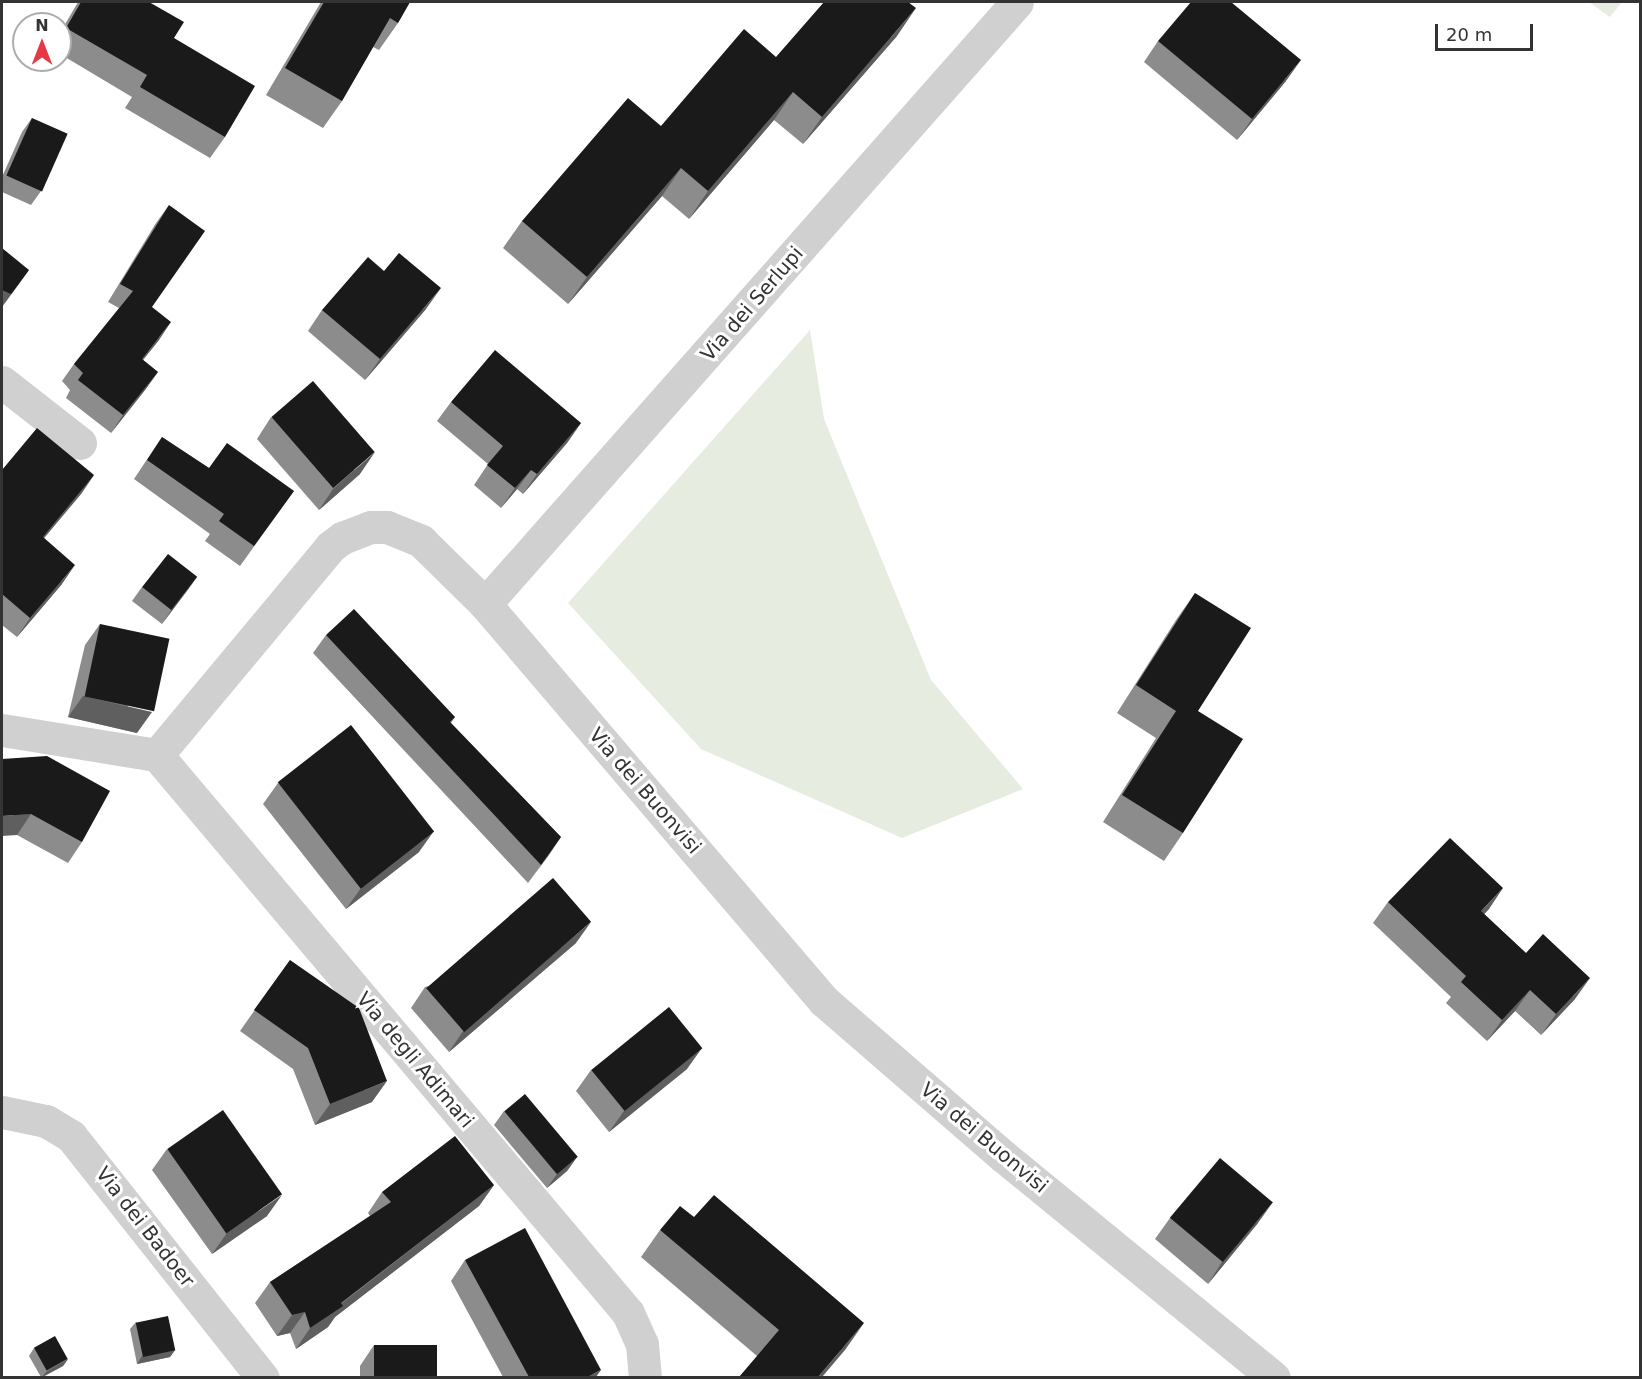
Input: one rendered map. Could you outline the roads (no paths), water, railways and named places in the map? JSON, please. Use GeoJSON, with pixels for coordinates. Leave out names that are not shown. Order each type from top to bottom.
{"type":"FeatureCollection","features":[{"type":"Feature","properties":{"kind":"street","name":"Via dei Serlupi"},"geometry":{"type":"LineString","coordinates":[[485,604],[1017,2]]}},
{"type":"Feature","properties":{"kind":"street"},"geometry":{"type":"LineString","coordinates":[[2,382],[80,443]]}},
{"type":"Feature","properties":{"kind":"street","name":"Via dei Buonvisi"},"geometry":{"type":"LineString","coordinates":[[157,755],[317,559],[342,538],[371,527],[405,533],[437,554],[485,604],[824,1001],[1003,1156],[1274,1377]]}},
{"type":"Feature","properties":{"kind":"street"},"geometry":{"type":"LineString","coordinates":[[2,730],[157,755]]}},
{"type":"Feature","properties":{"kind":"street","name":"Via degli Adimari"},"geometry":{"type":"LineString","coordinates":[[157,755],[621,1304],[642,1344],[645,1377]]}},
{"type":"Feature","properties":{"kind":"street","name":"Via dei Badoer"},"geometry":{"type":"LineString","coordinates":[[2,1112],[46,1121],[71,1137],[263,1377]]}}]}
